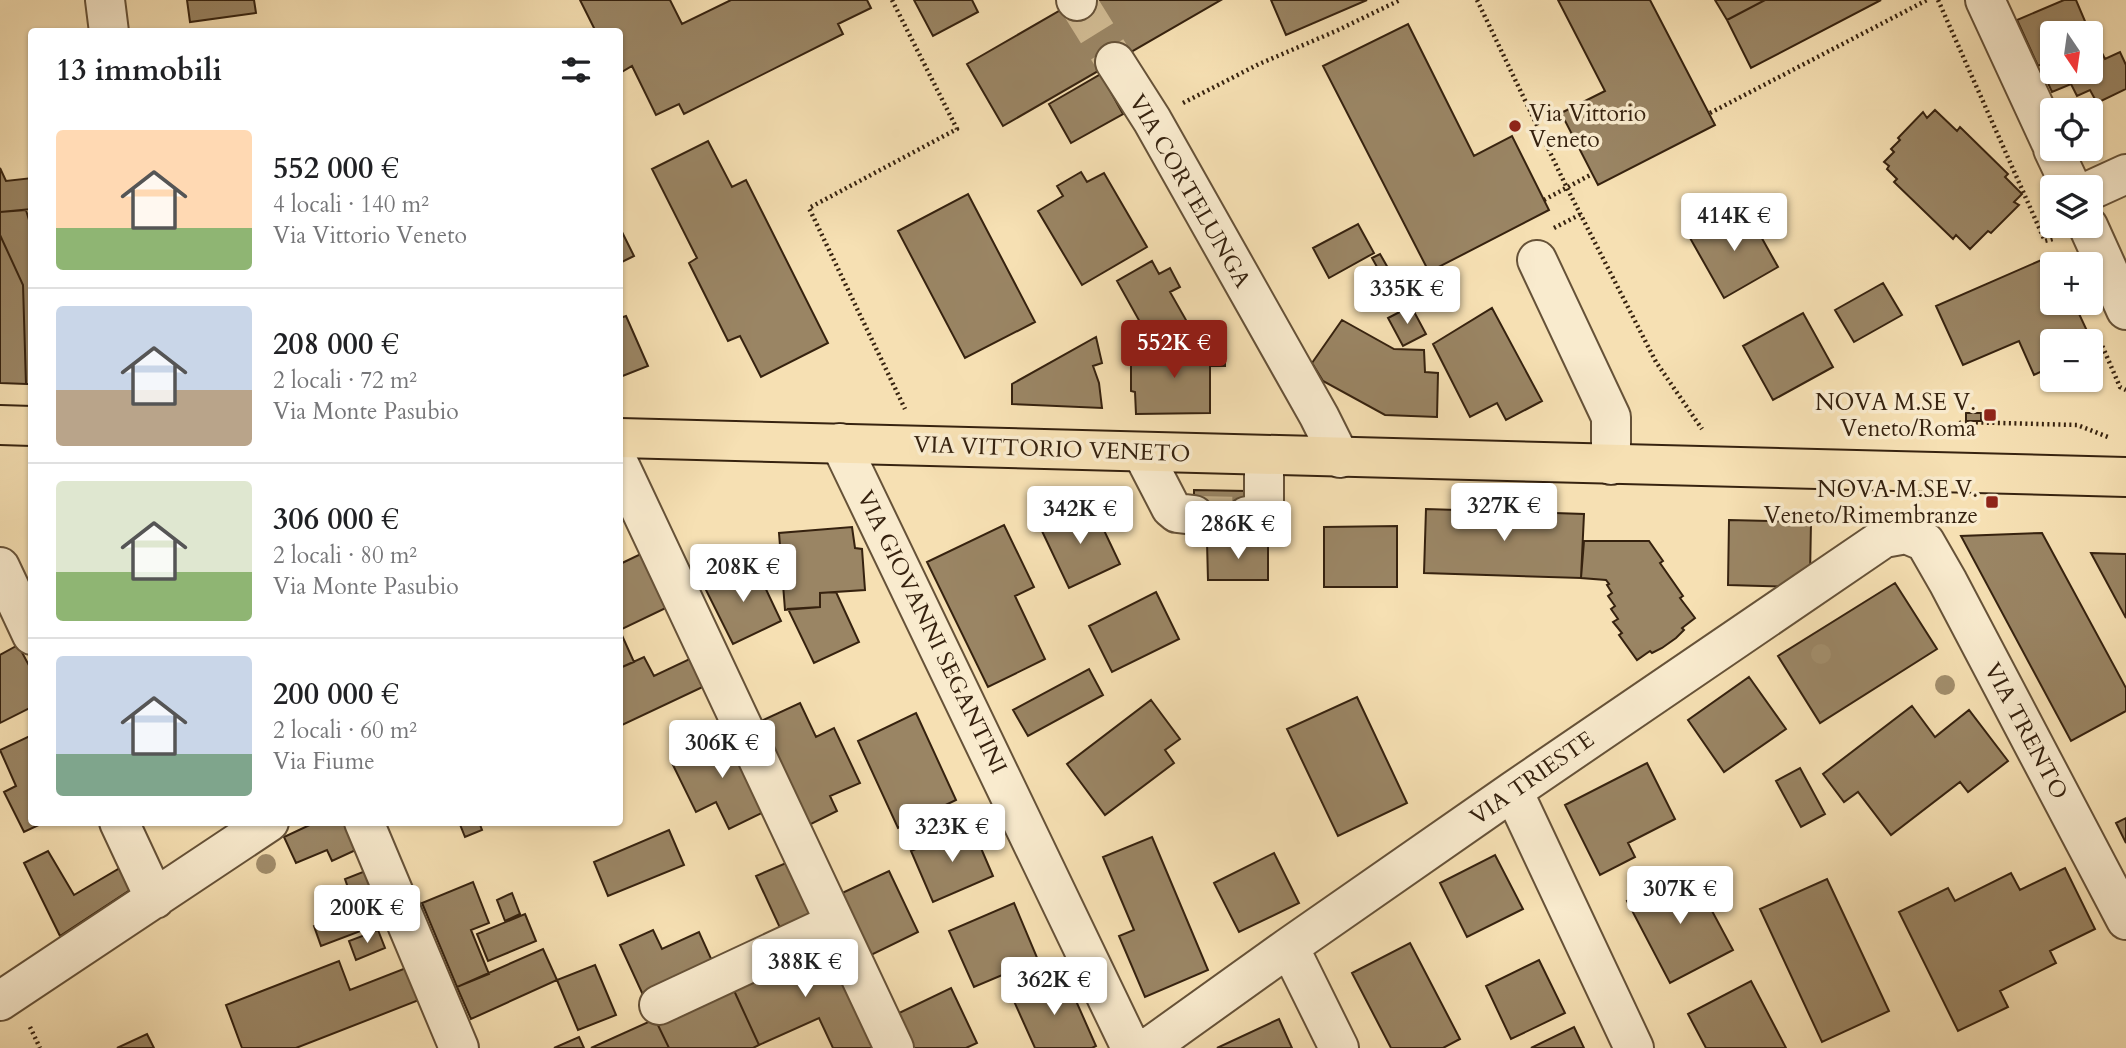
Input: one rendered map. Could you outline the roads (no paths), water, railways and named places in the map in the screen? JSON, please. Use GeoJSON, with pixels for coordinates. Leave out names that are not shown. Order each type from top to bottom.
{"type":"FeatureCollection","features":[{"type":"Feature","properties":{"kind":"main road"},"geometry":{"type":"LineString","coordinates":[[0,425],[28,426]]}},
{"type":"Feature","properties":{"kind":"main road","name":"VIA VITTORIO VENETO"},"geometry":{"type":"LineString","coordinates":[[623,438],[2126,477]]}},
{"type":"Feature","properties":{"kind":"street"},"geometry":{"type":"LineString","coordinates":[[105,0],[108,28]]}},
{"type":"Feature","properties":{"kind":"street"},"geometry":{"type":"LineString","coordinates":[[1985,0],[2040,120]]}},
{"type":"Feature","properties":{"kind":"street","name":"VIA CORTELUNGA"},"geometry":{"type":"LineString","coordinates":[[1118,67],[1152,120],[1340,458]]}},
{"type":"Feature","properties":{"kind":"street"},"geometry":{"type":"LineString","coordinates":[[2103,185],[2126,174]]}},
{"type":"Feature","properties":{"kind":"street"},"geometry":{"type":"LineString","coordinates":[[2075,238],[2110,318]]}},
{"type":"Feature","properties":{"kind":"street"},"geometry":{"type":"LineString","coordinates":[[1536,260],[1611,417],[1611,465]]}},
{"type":"Feature","properties":{"kind":"street","name":"VIA GIOVANNI SEGANTINI"},"geometry":{"type":"LineString","coordinates":[[840,443],[1131,1048]]}},
{"type":"Feature","properties":{"kind":"street"},"geometry":{"type":"LineString","coordinates":[[1142,452],[1171,508],[1177,513],[1194,515]]}},
{"type":"Feature","properties":{"kind":"street"},"geometry":{"type":"LineString","coordinates":[[1247,516],[1255,515],[1264,504],[1264,456]]}},
{"type":"Feature","properties":{"kind":"street"},"geometry":{"type":"LineString","coordinates":[[623,472],[894,1048]]}},
{"type":"Feature","properties":{"kind":"street","name":"VIA TRIESTE"},"geometry":{"type":"LineString","coordinates":[[1148,1048],[1513,791],[1884,538],[1906,534],[1925,542]]}},
{"type":"Feature","properties":{"kind":"street","name":"VIA TRENTO"},"geometry":{"type":"LineString","coordinates":[[1925,542],[2126,920]]}},
{"type":"Feature","properties":{"kind":"street"},"geometry":{"type":"LineString","coordinates":[[0,567],[28,626]]}},
{"type":"Feature","properties":{"kind":"street"},"geometry":{"type":"LineString","coordinates":[[1513,791],[1634,1048]]}},
{"type":"Feature","properties":{"kind":"street"},"geometry":{"type":"LineString","coordinates":[[121,826],[155,898]]}},
{"type":"Feature","properties":{"kind":"street"},"geometry":{"type":"LineString","coordinates":[[0,1001],[263,826]]}},
{"type":"Feature","properties":{"kind":"street"},"geometry":{"type":"LineString","coordinates":[[366,826],[459,1048]]}},
{"type":"Feature","properties":{"kind":"street"},"geometry":{"type":"LineString","coordinates":[[659,1005],[835,923]]}},
{"type":"Feature","properties":{"kind":"street"},"geometry":{"type":"LineString","coordinates":[[1289,947],[1339,1048]]}},
{"type":"Feature","properties":{"kind":"tunnel"},"geometry":{"type":"LineString","coordinates":[[1077,1],[1115,62]]}},
{"type":"Feature","properties":{"kind":"tunnel"},"geometry":{"type":"LineString","coordinates":[[1194,515],[1247,516]]}},
{"type":"Feature","properties":{"kind":"place","name":"Via Vittorio Veneto"},"geometry":{"type":"Point","coordinates":[1515,126]}},
{"type":"Feature","properties":{"kind":"place","name":"NOVA M.SE V. Veneto/Roma"},"geometry":{"type":"Point","coordinates":[1990,415]}},
{"type":"Feature","properties":{"kind":"place","name":"NOVA M.SE V. Veneto/Rimembranze"},"geometry":{"type":"Point","coordinates":[1992,502]}}]}
